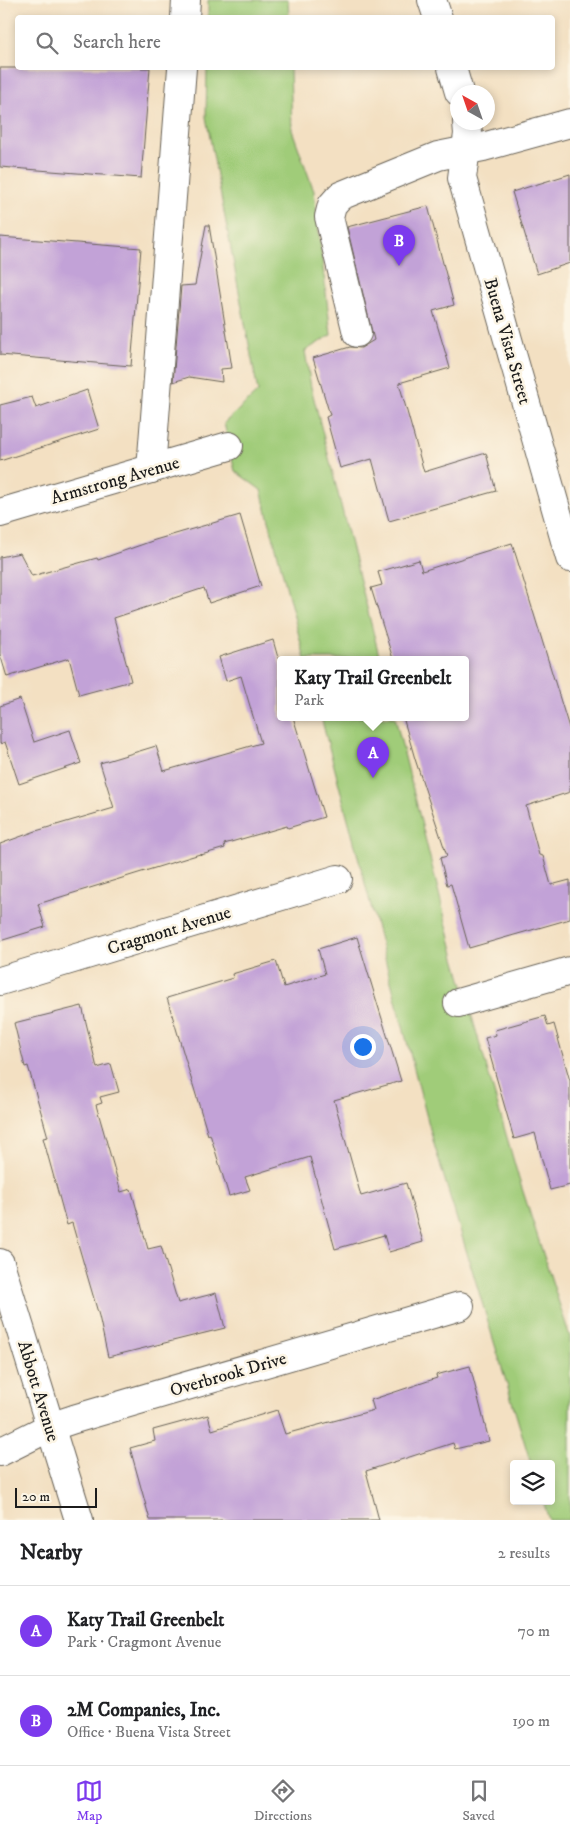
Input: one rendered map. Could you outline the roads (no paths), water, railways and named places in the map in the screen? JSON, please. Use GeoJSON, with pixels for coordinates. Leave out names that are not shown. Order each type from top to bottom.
{"type":"FeatureCollection","features":[{"type":"Feature","properties":{"kind":"street"},"geometry":{"type":"LineString","coordinates":[[185,15],[186,0]]}},
{"type":"Feature","properties":{"kind":"street"},"geometry":{"type":"LineString","coordinates":[[432,0],[437,15]]}},
{"type":"Feature","properties":{"kind":"street"},"geometry":{"type":"LineString","coordinates":[[151,469],[182,70]]}},
{"type":"Feature","properties":{"kind":"street"},"geometry":{"type":"LineString","coordinates":[[453,70],[457,85]]}},
{"type":"Feature","properties":{"kind":"street"},"geometry":{"type":"LineString","coordinates":[[357,333],[329,216],[332,205],[340,196],[438,156],[483,147],[570,122]]}},
{"type":"Feature","properties":{"kind":"street","name":"Buena Vista Street"},"geometry":{"type":"LineString","coordinates":[[468,130],[462,178],[570,558]]}},
{"type":"Feature","properties":{"kind":"street","name":"Armstrong Avenue"},"geometry":{"type":"LineString","coordinates":[[0,513],[229,446]]}},
{"type":"Feature","properties":{"kind":"street","name":"Cragmont Avenue"},"geometry":{"type":"LineString","coordinates":[[0,981],[338,879]]}},
{"type":"Feature","properties":{"kind":"street"},"geometry":{"type":"LineString","coordinates":[[458,1003],[570,971]]}},
{"type":"Feature","properties":{"kind":"street","name":"Abbott Avenue"},"geometry":{"type":"LineString","coordinates":[[0,1262],[79,1520]]}},
{"type":"Feature","properties":{"kind":"street","name":"Overbrook Drive"},"geometry":{"type":"LineString","coordinates":[[0,1452],[50,1426],[460,1306]]}},
{"type":"Feature","properties":{"kind":"place","name":"2M Companies, Inc."},"geometry":{"type":"Point","coordinates":[399,266]}},
{"type":"Feature","properties":{"kind":"place","name":"Katy Trail Greenbelt"},"geometry":{"type":"Point","coordinates":[373,778]}}]}
